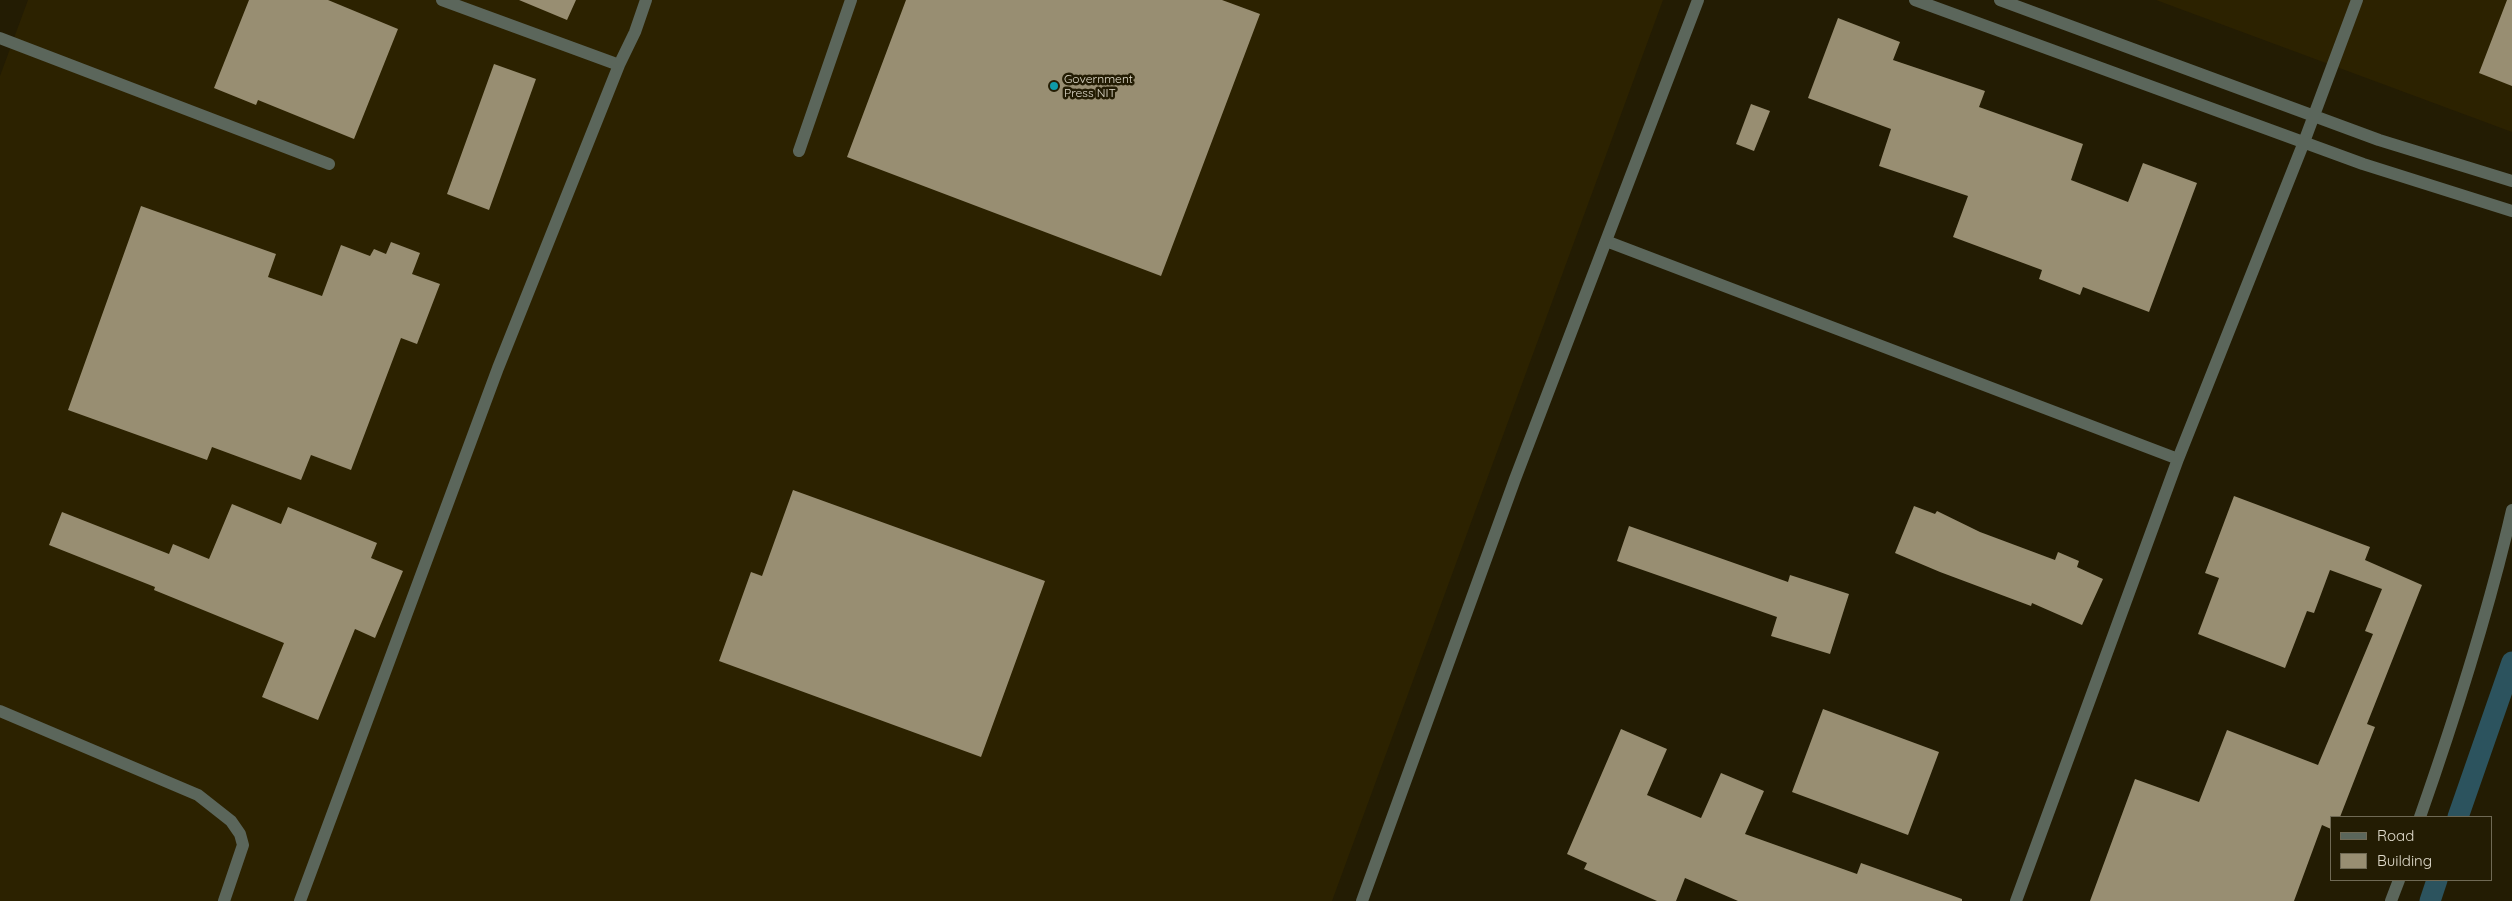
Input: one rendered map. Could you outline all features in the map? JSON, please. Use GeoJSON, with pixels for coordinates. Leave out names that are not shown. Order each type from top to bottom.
{"type":"FeatureCollection","features":[{"type":"Feature","properties":{"kind":"street"},"geometry":{"type":"LineString","coordinates":[[442,0],[619,65]]}},
{"type":"Feature","properties":{"kind":"street"},"geometry":{"type":"LineString","coordinates":[[300,901],[498,368],[619,65],[635,32],[646,0]]}},
{"type":"Feature","properties":{"kind":"street"},"geometry":{"type":"LineString","coordinates":[[799,151],[851,0]]}},
{"type":"Feature","properties":{"kind":"street"},"geometry":{"type":"LineString","coordinates":[[1367,900],[1515,479],[1698,0]]}},
{"type":"Feature","properties":{"kind":"street"},"geometry":{"type":"LineString","coordinates":[[1915,0],[2363,164],[2512,212]]}},
{"type":"Feature","properties":{"kind":"street"},"geometry":{"type":"LineString","coordinates":[[2000,0],[2378,140],[2512,182]]}},
{"type":"Feature","properties":{"kind":"street"},"geometry":{"type":"LineString","coordinates":[[2016,901],[2178,459],[2304,142],[2357,0]]}},
{"type":"Feature","properties":{"kind":"street"},"geometry":{"type":"LineString","coordinates":[[0,38],[329,164]]}},
{"type":"Feature","properties":{"kind":"street"},"geometry":{"type":"LineString","coordinates":[[1606,241],[2178,459]]}},
{"type":"Feature","properties":{"kind":"street"},"geometry":{"type":"LineString","coordinates":[[2420,816],[2480,632],[2500,562],[2512,510]]}},
{"type":"Feature","properties":{"kind":"street"},"geometry":{"type":"LineString","coordinates":[[0,711],[198,796],[231,821],[240,834],[243,845],[224,901]]}},
{"type":"Feature","properties":{"kind":"street"},"geometry":{"type":"LineString","coordinates":[[2391,901],[2398,881]]}},
{"type":"Feature","properties":{"kind":"shaded area"},"geometry":{"type":"Polygon","coordinates":[[[28,0],[1663,0],[1332,901],[0,901],[0,76],[28,0]]]}},
{"type":"Feature","properties":{"kind":"shaded area"},"geometry":{"type":"Polygon","coordinates":[[[2156,0],[2512,0],[2512,132],[2156,0]]]}},
{"type":"Feature","properties":{"kind":"building"},"geometry":{"type":"Polygon","coordinates":[[[249,0],[328,0],[398,29],[354,139],[258,100],[256,105],[214,88],[249,0]]]}},
{"type":"Feature","properties":{"kind":"building"},"geometry":{"type":"Polygon","coordinates":[[[519,0],[576,0],[567,20],[519,0]]]}},
{"type":"Feature","properties":{"kind":"building","name":"Government Press NIT"},"geometry":{"type":"Polygon","coordinates":[[[906,0],[1222,0],[1260,14],[1161,276],[847,157],[906,0]]]}},
{"type":"Feature","properties":{"kind":"building"},"geometry":{"type":"Polygon","coordinates":[[[2507,0],[2512,0],[2512,86],[2479,73],[2507,0]]]}},
{"type":"Feature","properties":{"kind":"building"},"geometry":{"type":"Polygon","coordinates":[[[1838,18],[1900,42],[1893,60],[1985,91],[1979,107],[2083,144],[2071,180],[2128,202],[2143,163],[2197,183],[2149,312],[2083,287],[2080,295],[2039,279],[2042,270],[1953,237],[1968,196],[1879,166],[1891,129],[1808,98],[1838,18]]]}},
{"type":"Feature","properties":{"kind":"building"},"geometry":{"type":"Polygon","coordinates":[[[494,64],[536,79],[489,210],[447,194],[494,64]]]}},
{"type":"Feature","properties":{"kind":"building"},"geometry":{"type":"Polygon","coordinates":[[[1751,104],[1770,111],[1754,151],[1736,144],[1751,104]]]}},
{"type":"Feature","properties":{"kind":"building"},"geometry":{"type":"Polygon","coordinates":[[[141,206],[276,254],[268,277],[322,296],[341,245],[370,256],[374,249],[386,254],[391,242],[420,253],[412,274],[440,284],[417,344],[401,338],[351,470],[311,455],[301,480],[212,447],[207,460],[68,410],[141,206]]]}},
{"type":"Feature","properties":{"kind":"building"},"geometry":{"type":"Polygon","coordinates":[[[793,490],[1045,581],[981,757],[719,661],[751,572],[762,576],[793,490]]]}},
{"type":"Feature","properties":{"kind":"building"},"geometry":{"type":"Polygon","coordinates":[[[2234,496],[2370,547],[2365,560],[2422,585],[2367,724],[2375,727],[2340,816],[2330,816],[2330,829],[2322,825],[2294,901],[2090,901],[2135,779],[2199,802],[2227,730],[2318,765],[2373,634],[2365,631],[2382,589],[2330,570],[2314,613],[2307,611],[2285,668],[2198,634],[2219,578],[2205,573],[2234,496]]]}},
{"type":"Feature","properties":{"kind":"building"},"geometry":{"type":"Polygon","coordinates":[[[232,504],[281,524],[288,507],[377,543],[371,558],[403,571],[375,638],[355,629],[318,720],[262,697],[284,643],[154,590],[155,587],[49,545],[62,512],[169,554],[173,544],[209,559],[232,504]]]}},
{"type":"Feature","properties":{"kind":"building"},"geometry":{"type":"Polygon","coordinates":[[[1914,506],[1935,514],[1937,511],[1980,532],[2055,560],[2058,552],[2079,561],[2077,567],[2103,579],[2082,625],[2032,603],[2031,606],[1895,553],[1914,506]]]}},
{"type":"Feature","properties":{"kind":"building"},"geometry":{"type":"Polygon","coordinates":[[[1629,526],[1788,582],[1790,575],[1849,594],[1830,654],[1771,636],[1777,617],[1617,561],[1629,526]]]}},
{"type":"Feature","properties":{"kind":"building"},"geometry":{"type":"Polygon","coordinates":[[[1823,709],[1939,752],[1908,835],[1792,792],[1823,709]]]}},
{"type":"Feature","properties":{"kind":"building"},"geometry":{"type":"Polygon","coordinates":[[[1621,729],[1667,749],[1647,795],[1701,818],[1721,773],[1764,791],[1745,834],[1857,874],[1861,863],[1962,899],[1962,901],[1738,901],[1685,878],[1676,901],[1657,901],[1584,869],[1587,863],[1567,854],[1621,729]]]}},
{"type":"Feature","properties":{"kind":"waterway"},"geometry":{"type":"LineString","coordinates":[[2458,816],[2512,662]]}},
{"type":"Feature","properties":{"kind":"waterway"},"geometry":{"type":"LineString","coordinates":[[2430,901],[2437,881]]}},
{"type":"Feature","properties":{"kind":"place","name":"Government Press NIT"},"geometry":{"type":"Point","coordinates":[1054,86]}}]}
